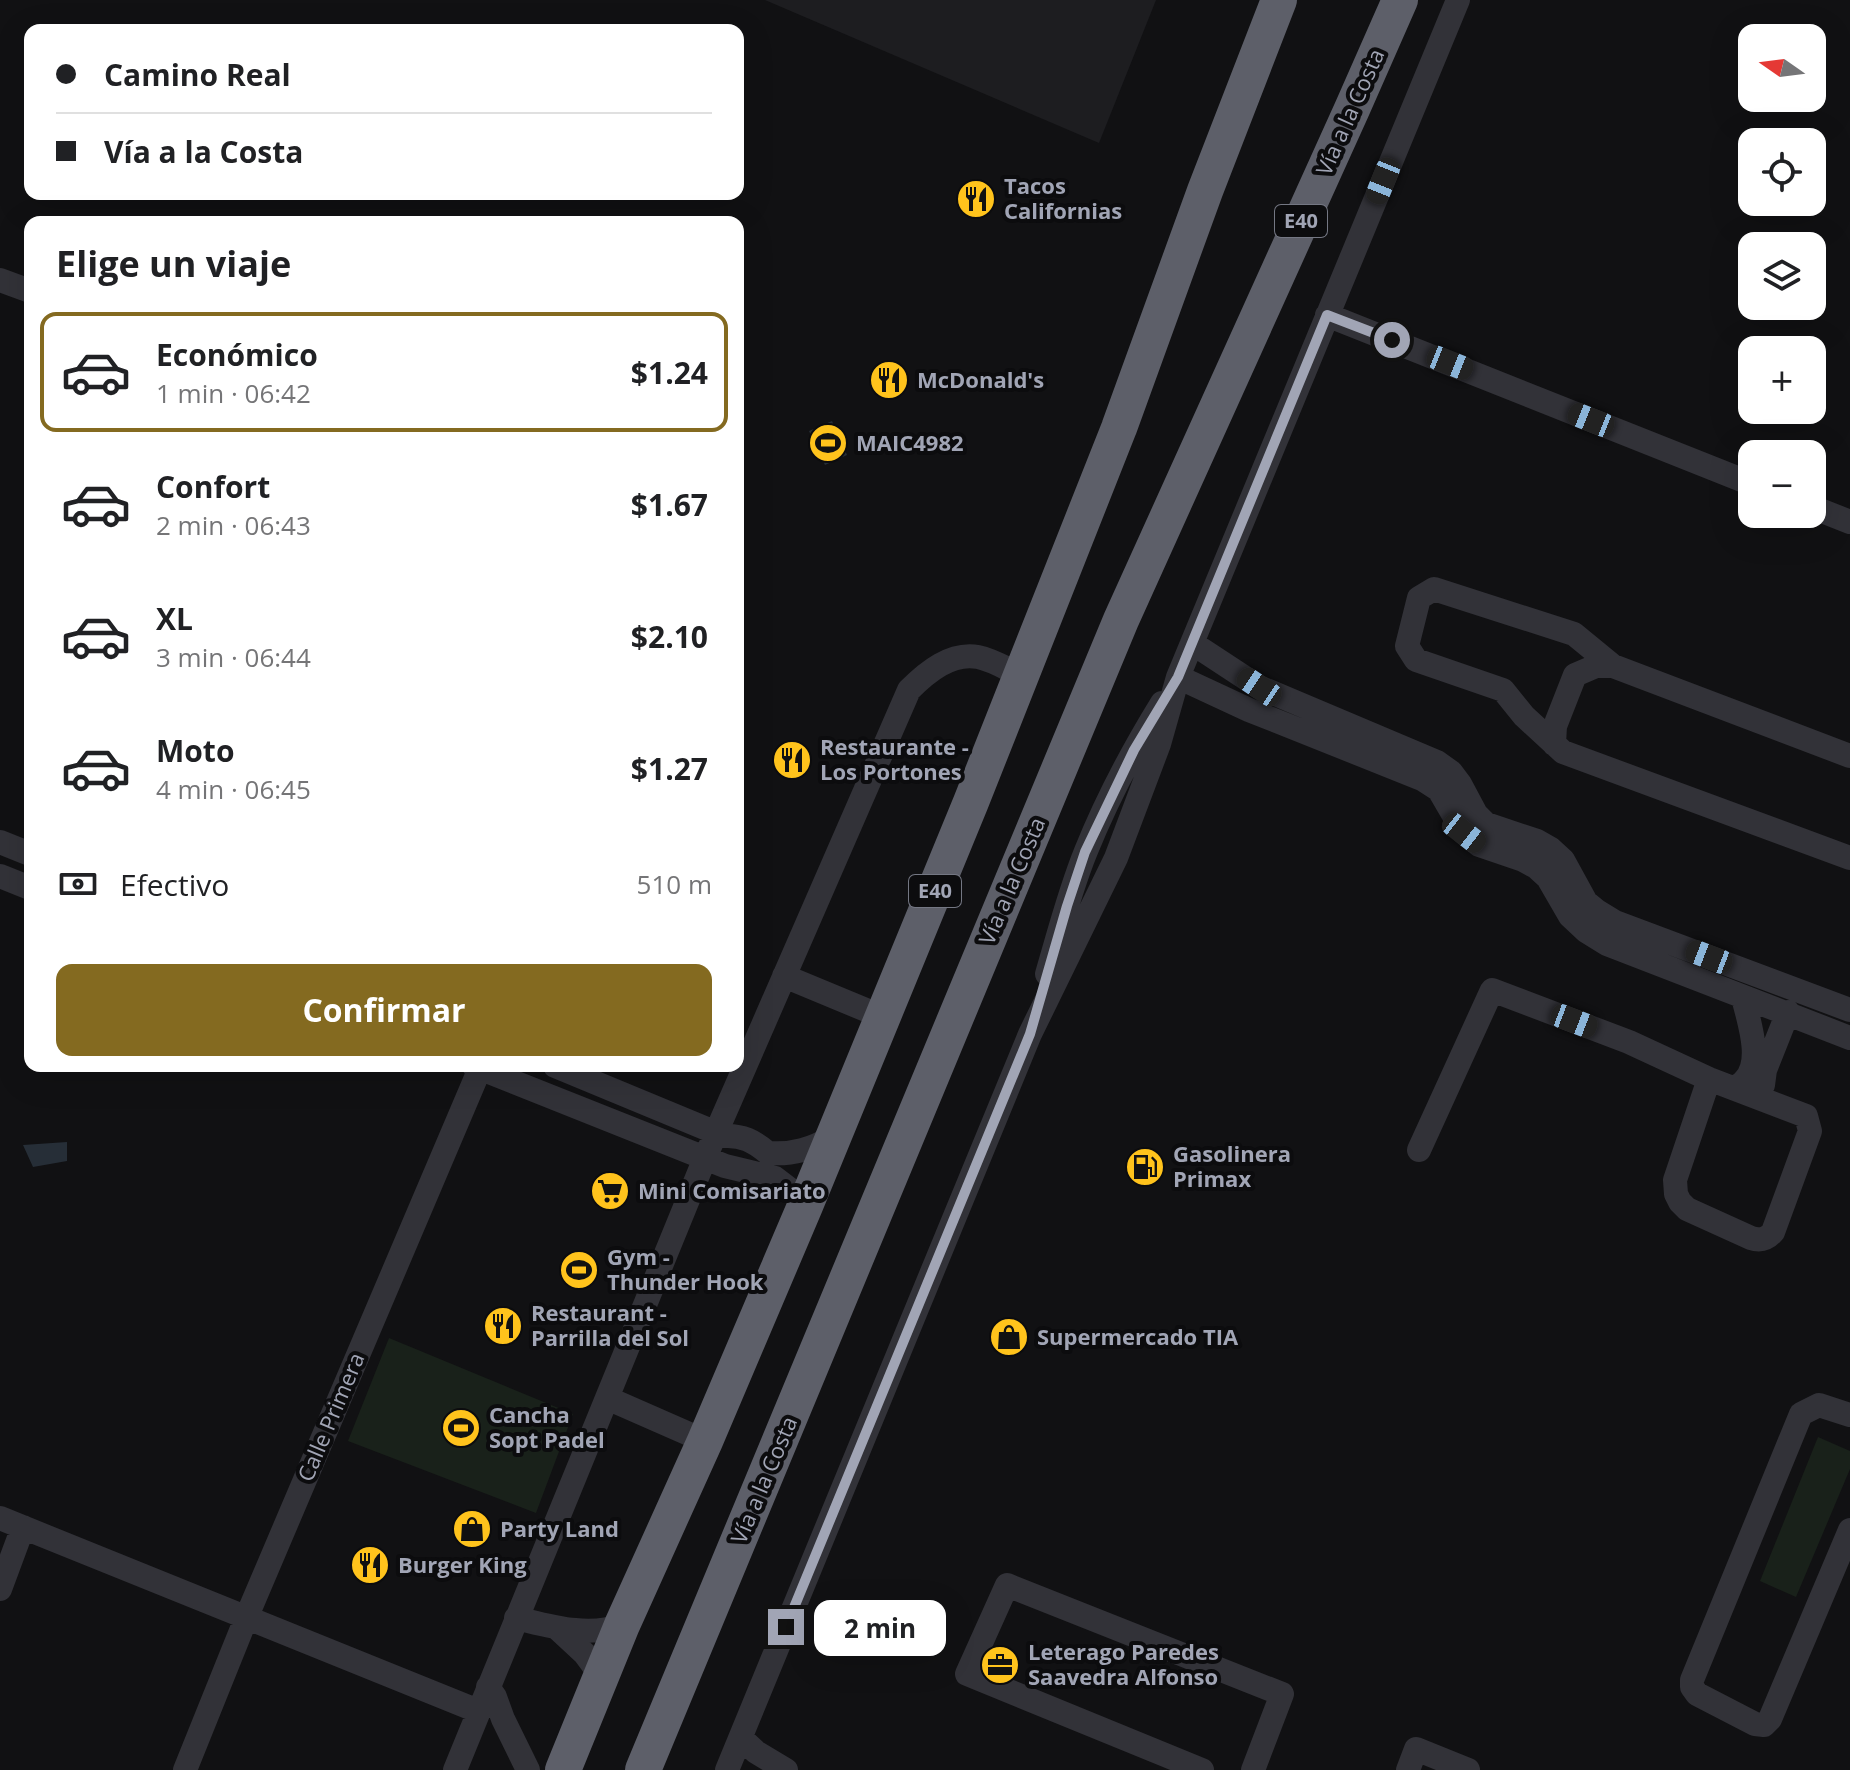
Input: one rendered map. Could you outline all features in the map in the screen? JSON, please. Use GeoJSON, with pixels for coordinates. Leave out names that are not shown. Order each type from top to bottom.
{"type":"FeatureCollection","features":[{"type":"Feature","properties":{"kind":"highway","name":"E40"},"geometry":{"type":"LineString","coordinates":[[563,1770],[622,1625],[705,1441],[805,1206],[971,802],[1119,428],[1205,191],[1279,0]]}},
{"type":"Feature","properties":{"kind":"highway"},"geometry":{"type":"LineString","coordinates":[[1119,428],[1167,333],[1305,0]]}},
{"type":"Feature","properties":{"kind":"highway"},"geometry":{"type":"LineString","coordinates":[[1352,109],[1382,0]]}},
{"type":"Feature","properties":{"kind":"highway","name":"Vía a la Costa"},"geometry":{"type":"LineString","coordinates":[[643,1770],[1121,620],[1400,0]]}},
{"type":"Feature","properties":{"kind":"street"},"geometry":{"type":"LineString","coordinates":[[727,1770],[1030,1034],[1085,852],[1134,750],[1178,677],[1458,0]]}},
{"type":"Feature","properties":{"kind":"street"},"geometry":{"type":"LineString","coordinates":[[0,280],[24,289]]}},
{"type":"Feature","properties":{"kind":"street"},"geometry":{"type":"LineString","coordinates":[[1327,315],[1738,478]]}},
{"type":"Feature","properties":{"kind":"street"},"geometry":{"type":"LineString","coordinates":[[1826,513],[1850,522]]}},
{"type":"Feature","properties":{"kind":"street"},"geometry":{"type":"LineString","coordinates":[[1850,756],[1613,666],[1574,634],[1434,589],[1419,598],[1407,646],[1416,660],[1503,690],[1524,716],[1563,752],[1850,858]]}},
{"type":"Feature","properties":{"kind":"street"},"geometry":{"type":"LineString","coordinates":[[1192,643],[1259,687],[1437,762],[1451,772],[1476,814],[1486,824],[1537,841],[1551,849],[1563,860],[1586,902],[1615,922],[1850,1010]]}},
{"type":"Feature","properties":{"kind":"street"},"geometry":{"type":"LineString","coordinates":[[455,1770],[705,1158],[720,1134],[784,976],[909,690],[926,672],[952,659],[975,656],[1020,675]]}},
{"type":"Feature","properties":{"kind":"street"},"geometry":{"type":"LineString","coordinates":[[1554,744],[1555,726],[1575,675],[1596,666],[1613,666]]}},
{"type":"Feature","properties":{"kind":"street"},"geometry":{"type":"LineString","coordinates":[[1178,677],[1249,710],[1422,779],[1439,790],[1464,833],[1479,845],[1523,860],[1548,878],[1570,916],[1607,944],[1850,1038]]}},
{"type":"Feature","properties":{"kind":"street"},"geometry":{"type":"LineString","coordinates":[[0,842],[24,852]]}},
{"type":"Feature","properties":{"kind":"street"},"geometry":{"type":"LineString","coordinates":[[0,876],[24,883]]}},
{"type":"Feature","properties":{"kind":"street"},"geometry":{"type":"LineString","coordinates":[[1672,970],[1681,947]]}},
{"type":"Feature","properties":{"kind":"street"},"geometry":{"type":"LineString","coordinates":[[784,976],[883,1017]]}},
{"type":"Feature","properties":{"kind":"street"},"geometry":{"type":"LineString","coordinates":[[1419,1150],[1492,990],[1629,1042],[1709,1079],[1806,1116],[1810,1131],[1773,1232],[1766,1238],[1756,1240],[1687,1209],[1676,1194],[1676,1174],[1709,1079]]}},
{"type":"Feature","properties":{"kind":"street"},"geometry":{"type":"LineString","coordinates":[[1733,1088],[1744,1081],[1753,1066],[1754,1048],[1743,997]]}},
{"type":"Feature","properties":{"kind":"street"},"geometry":{"type":"LineString","coordinates":[[1763,1100],[1765,1070],[1788,1012]]}},
{"type":"Feature","properties":{"kind":"street","name":"Calle Primera"},"geometry":{"type":"LineString","coordinates":[[185,1770],[476,1072]]}},
{"type":"Feature","properties":{"kind":"street"},"geometry":{"type":"LineString","coordinates":[[490,1072],[725,1166],[775,1178],[805,1206]]}},
{"type":"Feature","properties":{"kind":"street"},"geometry":{"type":"LineString","coordinates":[[570,1072],[720,1134],[756,1142],[768,1153],[797,1152],[834,1136]]}},
{"type":"Feature","properties":{"kind":"street"},"geometry":{"type":"LineString","coordinates":[[607,1398],[705,1441]]}},
{"type":"Feature","properties":{"kind":"street"},"geometry":{"type":"LineString","coordinates":[[1850,1415],[1819,1405],[1801,1414],[1692,1680],[1697,1694],[1755,1724],[1764,1725],[1770,1719],[1850,1530]]}},
{"type":"Feature","properties":{"kind":"street"},"geometry":{"type":"LineString","coordinates":[[0,1518],[478,1711]]}},
{"type":"Feature","properties":{"kind":"street"},"geometry":{"type":"LineString","coordinates":[[0,1589],[23,1527]]}},
{"type":"Feature","properties":{"kind":"street"},"geometry":{"type":"LineString","coordinates":[[1193,1768],[967,1674],[1007,1585],[1282,1694],[1253,1770]]}},
{"type":"Feature","properties":{"kind":"street"},"geometry":{"type":"LineString","coordinates":[[516,1618],[557,1628],[608,1630],[622,1625]]}},
{"type":"Feature","properties":{"kind":"street"},"geometry":{"type":"LineString","coordinates":[[557,1628],[585,1654],[602,1677]]}},
{"type":"Feature","properties":{"kind":"street"},"geometry":{"type":"LineString","coordinates":[[488,1687],[528,1770]]}},
{"type":"Feature","properties":{"kind":"street"},"geometry":{"type":"LineString","coordinates":[[741,1738],[756,1752],[786,1770]]}},
{"type":"Feature","properties":{"kind":"street"},"geometry":{"type":"LineString","coordinates":[[1408,1770],[1416,1749],[1468,1770]]}},
{"type":"Feature","properties":{"kind":"shaded area"},"geometry":{"type":"Polygon","coordinates":[[[765,0],[1156,0],[1099,143],[765,0]]]}},
{"type":"Feature","properties":{"kind":"shaded area","name":"MAIC4982"},"geometry":{"type":"Polygon","coordinates":[[[832,421],[847,455],[825,465],[809,431],[832,421]]]}},
{"type":"Feature","properties":{"kind":"shaded area"},"geometry":{"type":"Polygon","coordinates":[[[67,1142],[67,1161],[33,1167],[23,1145],[67,1142]]]}},
{"type":"Feature","properties":{"kind":"shaded area","name":"Cancha Sopt Padel"},"geometry":{"type":"Polygon","coordinates":[[[389,1338],[573,1414],[536,1513],[348,1441],[389,1338]]]}},
{"type":"Feature","properties":{"kind":"shaded area"},"geometry":{"type":"Polygon","coordinates":[[[1818,1437],[1850,1451],[1850,1469],[1796,1597],[1760,1581],[1818,1437]]]}},
{"type":"Feature","properties":{"kind":"place","name":"Tacos Californias"},"geometry":{"type":"Point","coordinates":[976,199]}},
{"type":"Feature","properties":{"kind":"place","name":"McDonald's"},"geometry":{"type":"Point","coordinates":[889,380]}},
{"type":"Feature","properties":{"kind":"place","name":"MAIC4982"},"geometry":{"type":"Point","coordinates":[828,443]}},
{"type":"Feature","properties":{"kind":"place","name":"Restaurante - Los Portones"},"geometry":{"type":"Point","coordinates":[792,760]}},
{"type":"Feature","properties":{"kind":"place","name":"Gasolinera Primax"},"geometry":{"type":"Point","coordinates":[1145,1167]}},
{"type":"Feature","properties":{"kind":"place","name":"Mini Comisariato"},"geometry":{"type":"Point","coordinates":[610,1191]}},
{"type":"Feature","properties":{"kind":"place","name":"Gym - Thunder Hook"},"geometry":{"type":"Point","coordinates":[579,1270]}},
{"type":"Feature","properties":{"kind":"place","name":"Restaurant - Parrilla del Sol"},"geometry":{"type":"Point","coordinates":[503,1326]}},
{"type":"Feature","properties":{"kind":"place","name":"Supermercado TIA"},"geometry":{"type":"Point","coordinates":[1009,1337]}},
{"type":"Feature","properties":{"kind":"place","name":"Cancha Sopt Padel"},"geometry":{"type":"Point","coordinates":[461,1428]}},
{"type":"Feature","properties":{"kind":"place","name":"Party Land"},"geometry":{"type":"Point","coordinates":[472,1529]}},
{"type":"Feature","properties":{"kind":"place","name":"Burger King"},"geometry":{"type":"Point","coordinates":[370,1565]}},
{"type":"Feature","properties":{"kind":"place","name":"Leterago Paredes Saavedra Alfonso"},"geometry":{"type":"Point","coordinates":[1000,1665]}},
{"type":"Feature","properties":{"kind":"route"},"geometry":{"type":"LineString","coordinates":[[786,1627],[1030,1034],[1085,852],[1134,750],[1178,677],[1327,315],[1392,340]]}}]}
